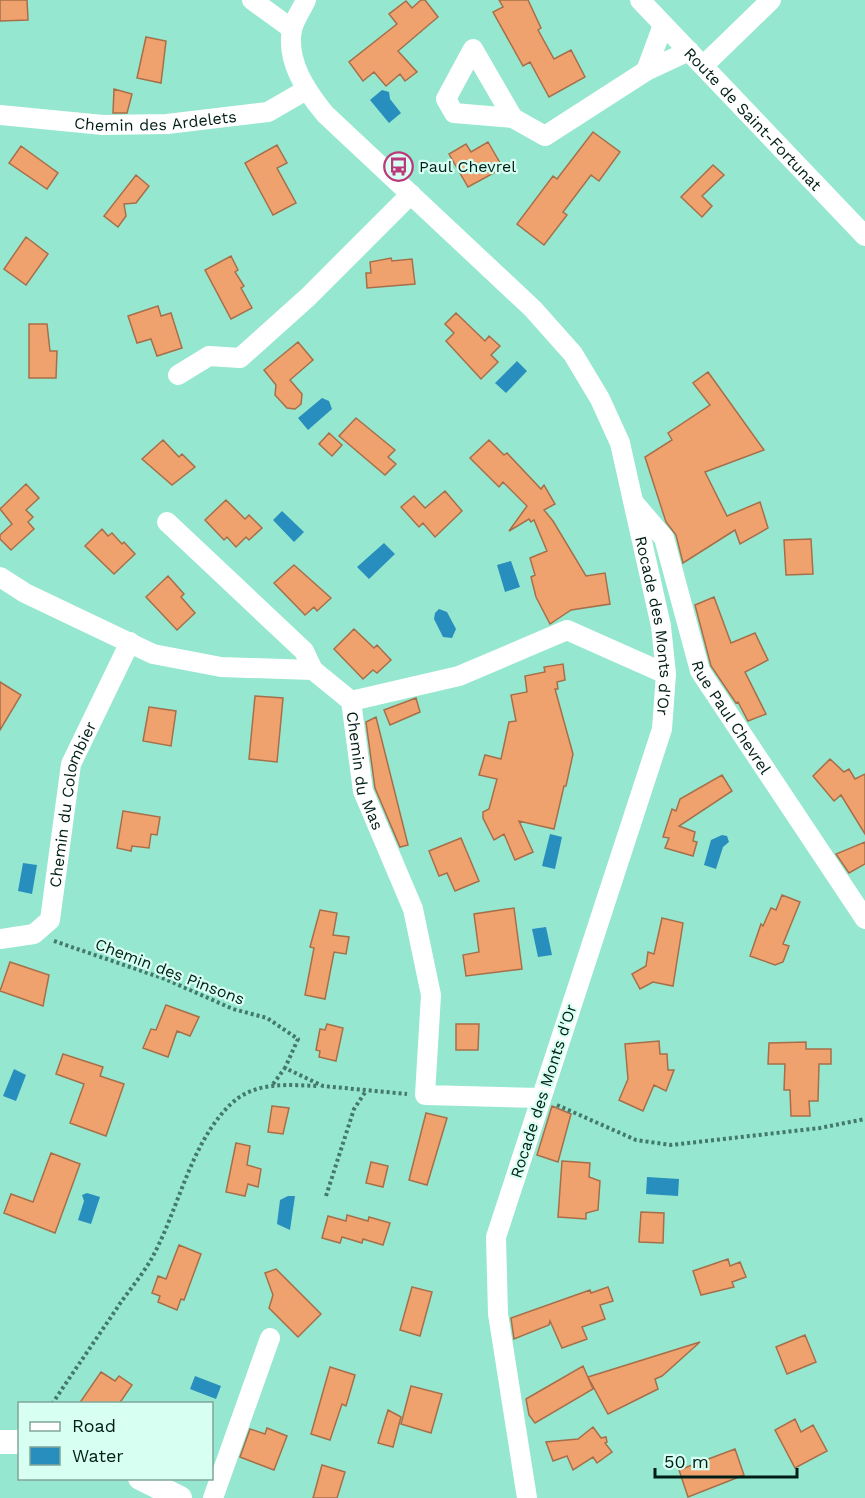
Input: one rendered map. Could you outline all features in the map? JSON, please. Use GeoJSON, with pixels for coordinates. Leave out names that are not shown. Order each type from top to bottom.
{"type":"FeatureCollection","features":[{"type":"Feature","properties":{"kind":"main road"},"geometry":{"type":"LineString","coordinates":[[0,1442],[18,1443]]}},
{"type":"Feature","properties":{"kind":"main road"},"geometry":{"type":"LineString","coordinates":[[142,1480],[180,1498]]}},
{"type":"Feature","properties":{"kind":"street"},"geometry":{"type":"LineString","coordinates":[[252,0],[292,29]]}},
{"type":"Feature","properties":{"kind":"street","name":"Rocade des Monts d'Or"},"geometry":{"type":"LineString","coordinates":[[306,0],[292,29],[293,57],[306,90],[325,114],[533,309],[573,354],[600,399],[620,443],[661,626],[666,674],[662,729],[496,1237],[498,1314],[527,1498]]}},
{"type":"Feature","properties":{"kind":"street","name":"Route de Saint-Fortunat"},"geometry":{"type":"LineString","coordinates":[[640,0],[865,236]]}},
{"type":"Feature","properties":{"kind":"street"},"geometry":{"type":"LineString","coordinates":[[704,65],[771,0]]}},
{"type":"Feature","properties":{"kind":"street"},"geometry":{"type":"LineString","coordinates":[[646,71],[663,25]]}},
{"type":"Feature","properties":{"kind":"street"},"geometry":{"type":"LineString","coordinates":[[513,118],[545,136],[646,71],[689,51]]}},
{"type":"Feature","properties":{"kind":"street","name":"Chemin des Ardelets"},"geometry":{"type":"LineString","coordinates":[[0,115],[103,125],[167,124],[268,112],[306,90]]}},
{"type":"Feature","properties":{"kind":"street"},"geometry":{"type":"LineString","coordinates":[[178,375],[208,356],[240,358],[308,297],[411,194]]}},
{"type":"Feature","properties":{"kind":"street","name":"Rue Paul Chevrel"},"geometry":{"type":"LineString","coordinates":[[633,502],[664,538],[700,671],[865,919]]}},
{"type":"Feature","properties":{"kind":"street","name":"Chemin du Mas"},"geometry":{"type":"LineString","coordinates":[[167,522],[304,651],[313,670],[351,701],[363,791],[413,909],[431,995],[425,1095]]}},
{"type":"Feature","properties":{"kind":"street"},"geometry":{"type":"LineString","coordinates":[[0,577],[25,594],[153,654],[221,667],[313,670]]}},
{"type":"Feature","properties":{"kind":"street"},"geometry":{"type":"LineString","coordinates":[[351,701],[459,676],[567,630],[666,674]]}},
{"type":"Feature","properties":{"kind":"street","name":"Chemin du Colombier"},"geometry":{"type":"LineString","coordinates":[[34,934],[50,920],[71,764],[130,642]]}},
{"type":"Feature","properties":{"kind":"street"},"geometry":{"type":"LineString","coordinates":[[0,939],[34,934]]}},
{"type":"Feature","properties":{"kind":"street"},"geometry":{"type":"LineString","coordinates":[[425,1095],[541,1098]]}},
{"type":"Feature","properties":{"kind":"street"},"geometry":{"type":"LineString","coordinates":[[213,1498],[270,1338]]}},
{"type":"Feature","properties":{"kind":"path","name":"Chemin des Pinsons"},"geometry":{"type":"LineString","coordinates":[[34,934],[165,979],[233,1009],[267,1018],[298,1039],[285,1068]]}},
{"type":"Feature","properties":{"kind":"path"},"geometry":{"type":"LineString","coordinates":[[272,1085],[285,1068],[323,1086]]}},
{"type":"Feature","properties":{"kind":"path"},"geometry":{"type":"LineString","coordinates":[[53,1402],[152,1259],[173,1216],[180,1192],[206,1135],[231,1103],[249,1091],[272,1085],[323,1086],[366,1092],[425,1095]]}},
{"type":"Feature","properties":{"kind":"path"},"geometry":{"type":"LineString","coordinates":[[326,1196],[354,1109],[366,1092]]}},
{"type":"Feature","properties":{"kind":"path"},"geometry":{"type":"LineString","coordinates":[[541,1098],[636,1140],[670,1145],[820,1128],[865,1119]]}},
{"type":"Feature","properties":{"kind":"water"},"geometry":{"type":"Polygon","coordinates":[[[382,90],[389,92],[390,99],[401,113],[389,123],[370,100],[382,90]]]}},
{"type":"Feature","properties":{"kind":"water"},"geometry":{"type":"Polygon","coordinates":[[[517,361],[527,371],[506,393],[495,383],[517,361]]]}},
{"type":"Feature","properties":{"kind":"water"},"geometry":{"type":"Polygon","coordinates":[[[322,398],[329,401],[332,409],[308,430],[298,418],[322,398]]]}},
{"type":"Feature","properties":{"kind":"water"},"geometry":{"type":"Polygon","coordinates":[[[282,511],[304,532],[294,542],[273,520],[282,511]]]}},
{"type":"Feature","properties":{"kind":"water"},"geometry":{"type":"Polygon","coordinates":[[[384,543],[395,554],[369,579],[357,567],[384,543]]]}},
{"type":"Feature","properties":{"kind":"water"},"geometry":{"type":"Polygon","coordinates":[[[511,561],[520,587],[505,592],[497,565],[511,561]]]}},
{"type":"Feature","properties":{"kind":"water"},"geometry":{"type":"Polygon","coordinates":[[[439,609],[447,612],[456,629],[452,638],[443,637],[434,619],[439,609]]]}},
{"type":"Feature","properties":{"kind":"water"},"geometry":{"type":"Polygon","coordinates":[[[550,834],[562,837],[555,869],[542,866],[550,834]]]}},
{"type":"Feature","properties":{"kind":"water"},"geometry":{"type":"Polygon","coordinates":[[[722,835],[727,836],[729,842],[723,847],[716,869],[704,865],[711,840],[722,835]]]}},
{"type":"Feature","properties":{"kind":"water"},"geometry":{"type":"Polygon","coordinates":[[[23,863],[37,865],[32,894],[18,891],[23,863]]]}},
{"type":"Feature","properties":{"kind":"water"},"geometry":{"type":"Polygon","coordinates":[[[546,927],[552,955],[538,957],[532,929],[546,927]]]}},
{"type":"Feature","properties":{"kind":"water"},"geometry":{"type":"Polygon","coordinates":[[[14,1069],[26,1075],[16,1101],[3,1096],[14,1069]]]}},
{"type":"Feature","properties":{"kind":"water"},"geometry":{"type":"Polygon","coordinates":[[[647,1177],[679,1179],[678,1196],[646,1194],[647,1177]]]}},
{"type":"Feature","properties":{"kind":"water"},"geometry":{"type":"Polygon","coordinates":[[[87,1193],[100,1197],[91,1224],[78,1220],[84,1201],[82,1195],[87,1193]]]}},
{"type":"Feature","properties":{"kind":"water"},"geometry":{"type":"Polygon","coordinates":[[[288,1196],[295,1196],[290,1230],[277,1224],[280,1200],[288,1196]]]}},
{"type":"Feature","properties":{"kind":"water"},"geometry":{"type":"Polygon","coordinates":[[[195,1376],[221,1386],[216,1399],[190,1389],[195,1376]]]}},
{"type":"Feature","properties":{"kind":"building"},"geometry":{"type":"Polygon","coordinates":[[[0,0],[27,0],[28,20],[0,21],[0,0]]]}},
{"type":"Feature","properties":{"kind":"building"},"geometry":{"type":"Polygon","coordinates":[[[421,0],[425,0],[438,17],[398,51],[417,72],[405,81],[400,74],[386,86],[374,72],[363,81],[349,62],[397,24],[389,14],[406,1],[412,8],[421,0]]]}},
{"type":"Feature","properties":{"kind":"building"},"geometry":{"type":"Polygon","coordinates":[[[499,0],[528,0],[541,28],[538,30],[554,59],[571,50],[585,77],[549,97],[530,62],[523,66],[493,12],[503,7],[499,0]]]}},
{"type":"Feature","properties":{"kind":"building"},"geometry":{"type":"Polygon","coordinates":[[[146,37],[166,41],[161,83],[137,78],[146,37]]]}},
{"type":"Feature","properties":{"kind":"building"},"geometry":{"type":"Polygon","coordinates":[[[114,89],[132,94],[127,113],[113,113],[114,89]]]}},
{"type":"Feature","properties":{"kind":"building"},"geometry":{"type":"Polygon","coordinates":[[[593,132],[620,152],[599,181],[591,175],[563,212],[567,215],[544,245],[517,224],[553,176],[557,179],[593,132]]]}},
{"type":"Feature","properties":{"kind":"building"},"geometry":{"type":"Polygon","coordinates":[[[488,142],[503,168],[468,187],[449,154],[466,144],[471,152],[488,142]]]}},
{"type":"Feature","properties":{"kind":"building"},"geometry":{"type":"Polygon","coordinates":[[[277,145],[287,163],[277,168],[296,203],[273,215],[245,163],[277,145]]]}},
{"type":"Feature","properties":{"kind":"building"},"geometry":{"type":"Polygon","coordinates":[[[21,146],[58,173],[47,189],[9,163],[21,146]]]}},
{"type":"Feature","properties":{"kind":"building"},"geometry":{"type":"Polygon","coordinates":[[[713,165],[724,175],[702,196],[712,206],[702,217],[681,197],[713,165]]]}},
{"type":"Feature","properties":{"kind":"building"},"geometry":{"type":"Polygon","coordinates":[[[136,175],[149,186],[136,203],[124,204],[126,216],[118,227],[104,216],[136,175]]]}},
{"type":"Feature","properties":{"kind":"building"},"geometry":{"type":"Polygon","coordinates":[[[26,237],[48,254],[26,285],[4,269],[26,237]]]}},
{"type":"Feature","properties":{"kind":"building"},"geometry":{"type":"Polygon","coordinates":[[[231,256],[238,270],[235,272],[244,286],[241,288],[252,308],[231,319],[205,270],[231,256]]]}},
{"type":"Feature","properties":{"kind":"building"},"geometry":{"type":"Polygon","coordinates":[[[391,258],[392,261],[412,259],[415,284],[367,288],[366,273],[371,273],[370,262],[391,258]]]}},
{"type":"Feature","properties":{"kind":"building"},"geometry":{"type":"Polygon","coordinates":[[[158,306],[161,316],[171,313],[182,348],[157,356],[151,339],[137,343],[128,316],[158,306]]]}},
{"type":"Feature","properties":{"kind":"building"},"geometry":{"type":"Polygon","coordinates":[[[456,313],[485,341],[489,336],[500,346],[491,355],[498,362],[481,379],[446,341],[454,333],[445,324],[456,313]]]}},
{"type":"Feature","properties":{"kind":"building"},"geometry":{"type":"Polygon","coordinates":[[[29,324],[47,324],[50,351],[57,351],[56,378],[29,378],[29,324]]]}},
{"type":"Feature","properties":{"kind":"building"},"geometry":{"type":"Polygon","coordinates":[[[298,342],[313,360],[290,380],[302,394],[301,404],[295,409],[287,408],[275,395],[276,385],[264,370],[298,342]]]}},
{"type":"Feature","properties":{"kind":"building"},"geometry":{"type":"Polygon","coordinates":[[[708,372],[764,450],[705,472],[727,516],[760,502],[768,528],[740,544],[735,530],[683,563],[676,535],[666,522],[645,457],[672,440],[668,433],[710,405],[693,383],[708,372]]]}},
{"type":"Feature","properties":{"kind":"building"},"geometry":{"type":"Polygon","coordinates":[[[356,418],[395,450],[388,457],[396,464],[385,475],[339,436],[356,418]]]}},
{"type":"Feature","properties":{"kind":"building"},"geometry":{"type":"Polygon","coordinates":[[[329,433],[342,445],[332,456],[319,444],[329,433]]]}},
{"type":"Feature","properties":{"kind":"building"},"geometry":{"type":"Polygon","coordinates":[[[163,440],[179,457],[182,454],[195,467],[172,485],[142,459],[163,440]]]}},
{"type":"Feature","properties":{"kind":"building"},"geometry":{"type":"Polygon","coordinates":[[[489,440],[504,455],[507,453],[541,489],[544,485],[555,504],[544,510],[586,576],[605,573],[610,604],[571,610],[550,624],[536,597],[531,577],[535,575],[530,558],[547,551],[534,520],[531,522],[529,519],[509,531],[527,506],[503,482],[499,487],[470,458],[489,440]]]}},
{"type":"Feature","properties":{"kind":"building"},"geometry":{"type":"Polygon","coordinates":[[[26,484],[39,498],[26,510],[33,517],[28,522],[34,529],[11,550],[0,539],[0,535],[12,524],[0,509],[26,484]]]}},
{"type":"Feature","properties":{"kind":"building"},"geometry":{"type":"Polygon","coordinates":[[[445,491],[462,511],[435,537],[423,523],[419,527],[401,507],[414,496],[425,508],[445,491]]]}},
{"type":"Feature","properties":{"kind":"building"},"geometry":{"type":"Polygon","coordinates":[[[226,500],[245,519],[249,515],[262,528],[249,540],[246,537],[236,547],[227,537],[224,540],[205,520],[226,500]]]}},
{"type":"Feature","properties":{"kind":"building"},"geometry":{"type":"Polygon","coordinates":[[[102,529],[108,536],[112,533],[122,544],[124,542],[135,554],[114,574],[85,546],[102,529]]]}},
{"type":"Feature","properties":{"kind":"building"},"geometry":{"type":"Polygon","coordinates":[[[811,539],[813,574],[786,575],[784,540],[811,539]]]}},
{"type":"Feature","properties":{"kind":"building"},"geometry":{"type":"Polygon","coordinates":[[[294,565],[331,598],[317,611],[314,607],[305,615],[274,583],[294,565]]]}},
{"type":"Feature","properties":{"kind":"building"},"geometry":{"type":"Polygon","coordinates":[[[168,576],[184,594],[181,597],[195,613],[177,630],[146,597],[168,576]]]}},
{"type":"Feature","properties":{"kind":"building"},"geometry":{"type":"Polygon","coordinates":[[[714,597],[731,643],[755,633],[768,660],[745,672],[766,714],[748,721],[738,702],[736,703],[711,666],[695,605],[714,597]]]}},
{"type":"Feature","properties":{"kind":"building"},"geometry":{"type":"Polygon","coordinates":[[[354,629],[374,648],[377,645],[391,660],[377,673],[373,670],[363,679],[334,649],[354,629]]]}},
{"type":"Feature","properties":{"kind":"building"},"geometry":{"type":"Polygon","coordinates":[[[563,664],[565,680],[557,682],[558,689],[555,689],[573,754],[566,786],[564,786],[554,829],[519,821],[533,852],[515,860],[504,834],[494,840],[483,818],[483,812],[489,809],[497,779],[479,775],[485,755],[501,759],[509,722],[516,721],[511,695],[527,692],[525,676],[545,672],[544,667],[563,664]]]}},
{"type":"Feature","properties":{"kind":"building"},"geometry":{"type":"Polygon","coordinates":[[[0,682],[21,695],[0,730],[0,682]]]}},
{"type":"Feature","properties":{"kind":"building"},"geometry":{"type":"Polygon","coordinates":[[[255,696],[283,698],[277,762],[249,759],[255,696]]]}},
{"type":"Feature","properties":{"kind":"building"},"geometry":{"type":"Polygon","coordinates":[[[416,698],[420,712],[390,725],[384,710],[416,698]]]}},
{"type":"Feature","properties":{"kind":"building"},"geometry":{"type":"Polygon","coordinates":[[[149,707],[176,711],[171,746],[143,741],[149,707]]]}},
{"type":"Feature","properties":{"kind":"building"},"geometry":{"type":"Polygon","coordinates":[[[376,717],[408,845],[400,847],[375,788],[366,722],[376,717]]]}},
{"type":"Feature","properties":{"kind":"building"},"geometry":{"type":"Polygon","coordinates":[[[830,759],[844,772],[849,769],[855,779],[865,774],[865,834],[841,795],[834,801],[813,776],[830,759]]]}},
{"type":"Feature","properties":{"kind":"building"},"geometry":{"type":"Polygon","coordinates":[[[722,775],[732,791],[679,826],[695,832],[693,841],[697,842],[693,856],[665,848],[669,838],[663,837],[672,809],[676,811],[680,799],[722,775]]]}},
{"type":"Feature","properties":{"kind":"building"},"geometry":{"type":"Polygon","coordinates":[[[123,811],[160,817],[157,835],[151,834],[149,848],[132,846],[131,851],[117,848],[123,811]]]}},
{"type":"Feature","properties":{"kind":"building"},"geometry":{"type":"Polygon","coordinates":[[[461,838],[479,881],[455,891],[447,873],[439,876],[429,851],[461,838]]]}},
{"type":"Feature","properties":{"kind":"building"},"geometry":{"type":"Polygon","coordinates":[[[865,842],[865,864],[849,873],[836,854],[865,842]]]}},
{"type":"Feature","properties":{"kind":"building"},"geometry":{"type":"Polygon","coordinates":[[[782,895],[800,902],[783,944],[789,946],[783,962],[775,965],[750,956],[761,924],[763,926],[771,908],[776,910],[782,895]]]}},
{"type":"Feature","properties":{"kind":"building"},"geometry":{"type":"Polygon","coordinates":[[[514,908],[522,969],[466,976],[463,955],[479,952],[474,914],[514,908]]]}},
{"type":"Feature","properties":{"kind":"building"},"geometry":{"type":"Polygon","coordinates":[[[320,910],[337,913],[333,935],[349,937],[346,954],[334,952],[325,999],[305,995],[314,948],[310,947],[320,910]]]}},
{"type":"Feature","properties":{"kind":"building"},"geometry":{"type":"Polygon","coordinates":[[[662,918],[683,923],[673,986],[653,982],[640,989],[632,974],[646,966],[648,952],[654,954],[662,918]]]}},
{"type":"Feature","properties":{"kind":"building"},"geometry":{"type":"Polygon","coordinates":[[[10,962],[49,975],[43,1006],[0,991],[10,962]]]}},
{"type":"Feature","properties":{"kind":"building"},"geometry":{"type":"Polygon","coordinates":[[[166,1005],[199,1017],[190,1036],[177,1031],[168,1057],[143,1048],[151,1029],[156,1030],[166,1005]]]}},
{"type":"Feature","properties":{"kind":"building"},"geometry":{"type":"Polygon","coordinates":[[[327,1024],[343,1028],[336,1061],[319,1057],[320,1051],[316,1050],[320,1029],[325,1030],[327,1024]]]}},
{"type":"Feature","properties":{"kind":"building"},"geometry":{"type":"Polygon","coordinates":[[[456,1024],[479,1024],[478,1050],[456,1050],[456,1024]]]}},
{"type":"Feature","properties":{"kind":"building"},"geometry":{"type":"Polygon","coordinates":[[[659,1041],[660,1054],[667,1054],[668,1070],[674,1070],[666,1091],[654,1085],[643,1111],[619,1100],[628,1079],[625,1044],[659,1041]]]}},
{"type":"Feature","properties":{"kind":"building"},"geometry":{"type":"Polygon","coordinates":[[[806,1042],[806,1049],[831,1049],[831,1064],[819,1064],[818,1101],[809,1101],[810,1116],[791,1116],[790,1090],[784,1090],[785,1064],[768,1064],[769,1043],[806,1042]]]}},
{"type":"Feature","properties":{"kind":"building"},"geometry":{"type":"Polygon","coordinates":[[[63,1054],[103,1067],[100,1076],[124,1084],[106,1136],[70,1123],[84,1084],[56,1074],[63,1054]]]}},
{"type":"Feature","properties":{"kind":"building"},"geometry":{"type":"Polygon","coordinates":[[[272,1106],[289,1108],[283,1134],[268,1132],[272,1106]]]}},
{"type":"Feature","properties":{"kind":"building"},"geometry":{"type":"Polygon","coordinates":[[[552,1106],[571,1114],[558,1162],[537,1155],[552,1106]]]}},
{"type":"Feature","properties":{"kind":"building"},"geometry":{"type":"Polygon","coordinates":[[[426,1113],[447,1118],[427,1185],[409,1180],[426,1113]]]}},
{"type":"Feature","properties":{"kind":"building"},"geometry":{"type":"Polygon","coordinates":[[[236,1143],[250,1146],[247,1165],[261,1169],[258,1187],[248,1184],[245,1196],[226,1192],[236,1143]]]}},
{"type":"Feature","properties":{"kind":"building"},"geometry":{"type":"Polygon","coordinates":[[[51,1153],[80,1164],[55,1233],[4,1213],[11,1194],[33,1202],[51,1153]]]}},
{"type":"Feature","properties":{"kind":"building"},"geometry":{"type":"Polygon","coordinates":[[[562,1161],[590,1163],[589,1177],[600,1181],[598,1210],[586,1213],[586,1219],[558,1217],[562,1161]]]}},
{"type":"Feature","properties":{"kind":"building"},"geometry":{"type":"Polygon","coordinates":[[[371,1162],[388,1166],[383,1187],[366,1183],[371,1162]]]}},
{"type":"Feature","properties":{"kind":"building"},"geometry":{"type":"Polygon","coordinates":[[[641,1212],[664,1213],[663,1243],[639,1242],[641,1212]]]}},
{"type":"Feature","properties":{"kind":"building"},"geometry":{"type":"Polygon","coordinates":[[[347,1215],[368,1221],[369,1217],[390,1223],[383,1245],[363,1239],[362,1243],[342,1237],[340,1243],[322,1238],[328,1216],[346,1221],[347,1215]]]}},
{"type":"Feature","properties":{"kind":"building"},"geometry":{"type":"Polygon","coordinates":[[[179,1245],[201,1254],[184,1300],[181,1299],[177,1310],[158,1302],[160,1296],[152,1293],[158,1276],[166,1279],[179,1245]]]}},
{"type":"Feature","properties":{"kind":"building"},"geometry":{"type":"Polygon","coordinates":[[[728,1259],[730,1266],[740,1262],[746,1277],[732,1282],[734,1287],[701,1295],[693,1271],[728,1259]]]}},
{"type":"Feature","properties":{"kind":"building"},"geometry":{"type":"Polygon","coordinates":[[[276,1269],[321,1314],[298,1337],[269,1308],[273,1295],[265,1273],[276,1269]]]}},
{"type":"Feature","properties":{"kind":"building"},"geometry":{"type":"Polygon","coordinates":[[[412,1287],[432,1292],[420,1336],[400,1330],[412,1287]]]}},
{"type":"Feature","properties":{"kind":"building"},"geometry":{"type":"Polygon","coordinates":[[[608,1287],[613,1301],[600,1305],[605,1319],[582,1327],[587,1339],[562,1348],[550,1321],[549,1325],[514,1339],[511,1318],[590,1290],[591,1293],[608,1287]]]}},
{"type":"Feature","properties":{"kind":"building"},"geometry":{"type":"Polygon","coordinates":[[[805,1335],[816,1362],[787,1374],[776,1347],[805,1335]]]}},
{"type":"Feature","properties":{"kind":"building"},"geometry":{"type":"Polygon","coordinates":[[[700,1342],[662,1376],[655,1379],[658,1389],[608,1414],[588,1377],[700,1342]]]}},
{"type":"Feature","properties":{"kind":"building"},"geometry":{"type":"Polygon","coordinates":[[[583,1366],[593,1389],[535,1423],[529,1415],[526,1399],[583,1366]]]}},
{"type":"Feature","properties":{"kind":"building"},"geometry":{"type":"Polygon","coordinates":[[[330,1367],[355,1375],[346,1406],[342,1404],[330,1440],[311,1434],[330,1367]]]}},
{"type":"Feature","properties":{"kind":"building"},"geometry":{"type":"Polygon","coordinates":[[[101,1372],[115,1381],[119,1376],[132,1385],[120,1402],[80,1402],[101,1372]]]}},
{"type":"Feature","properties":{"kind":"building"},"geometry":{"type":"Polygon","coordinates":[[[411,1386],[442,1394],[431,1433],[401,1424],[411,1386]]]}},
{"type":"Feature","properties":{"kind":"building"},"geometry":{"type":"Polygon","coordinates":[[[388,1410],[401,1417],[393,1447],[378,1443],[388,1410]]]}},
{"type":"Feature","properties":{"kind":"building"},"geometry":{"type":"Polygon","coordinates":[[[795,1419],[801,1432],[813,1425],[827,1451],[795,1468],[775,1430],[795,1419]]]}},
{"type":"Feature","properties":{"kind":"building"},"geometry":{"type":"Polygon","coordinates":[[[593,1427],[601,1438],[606,1437],[607,1442],[605,1443],[612,1452],[597,1463],[593,1457],[573,1470],[567,1456],[553,1461],[546,1442],[578,1439],[593,1427]]]}},
{"type":"Feature","properties":{"kind":"building"},"geometry":{"type":"Polygon","coordinates":[[[267,1428],[287,1436],[274,1470],[240,1457],[250,1429],[265,1434],[267,1428]]]}},
{"type":"Feature","properties":{"kind":"building"},"geometry":{"type":"Polygon","coordinates":[[[735,1449],[744,1475],[688,1497],[679,1470],[735,1449]]]}},
{"type":"Feature","properties":{"kind":"building"},"geometry":{"type":"Polygon","coordinates":[[[322,1465],[345,1472],[337,1498],[313,1498],[322,1465]]]}},
{"type":"Feature","properties":{"kind":"place","name":"Paul Chevrel"},"geometry":{"type":"Point","coordinates":[398,166]}}]}
